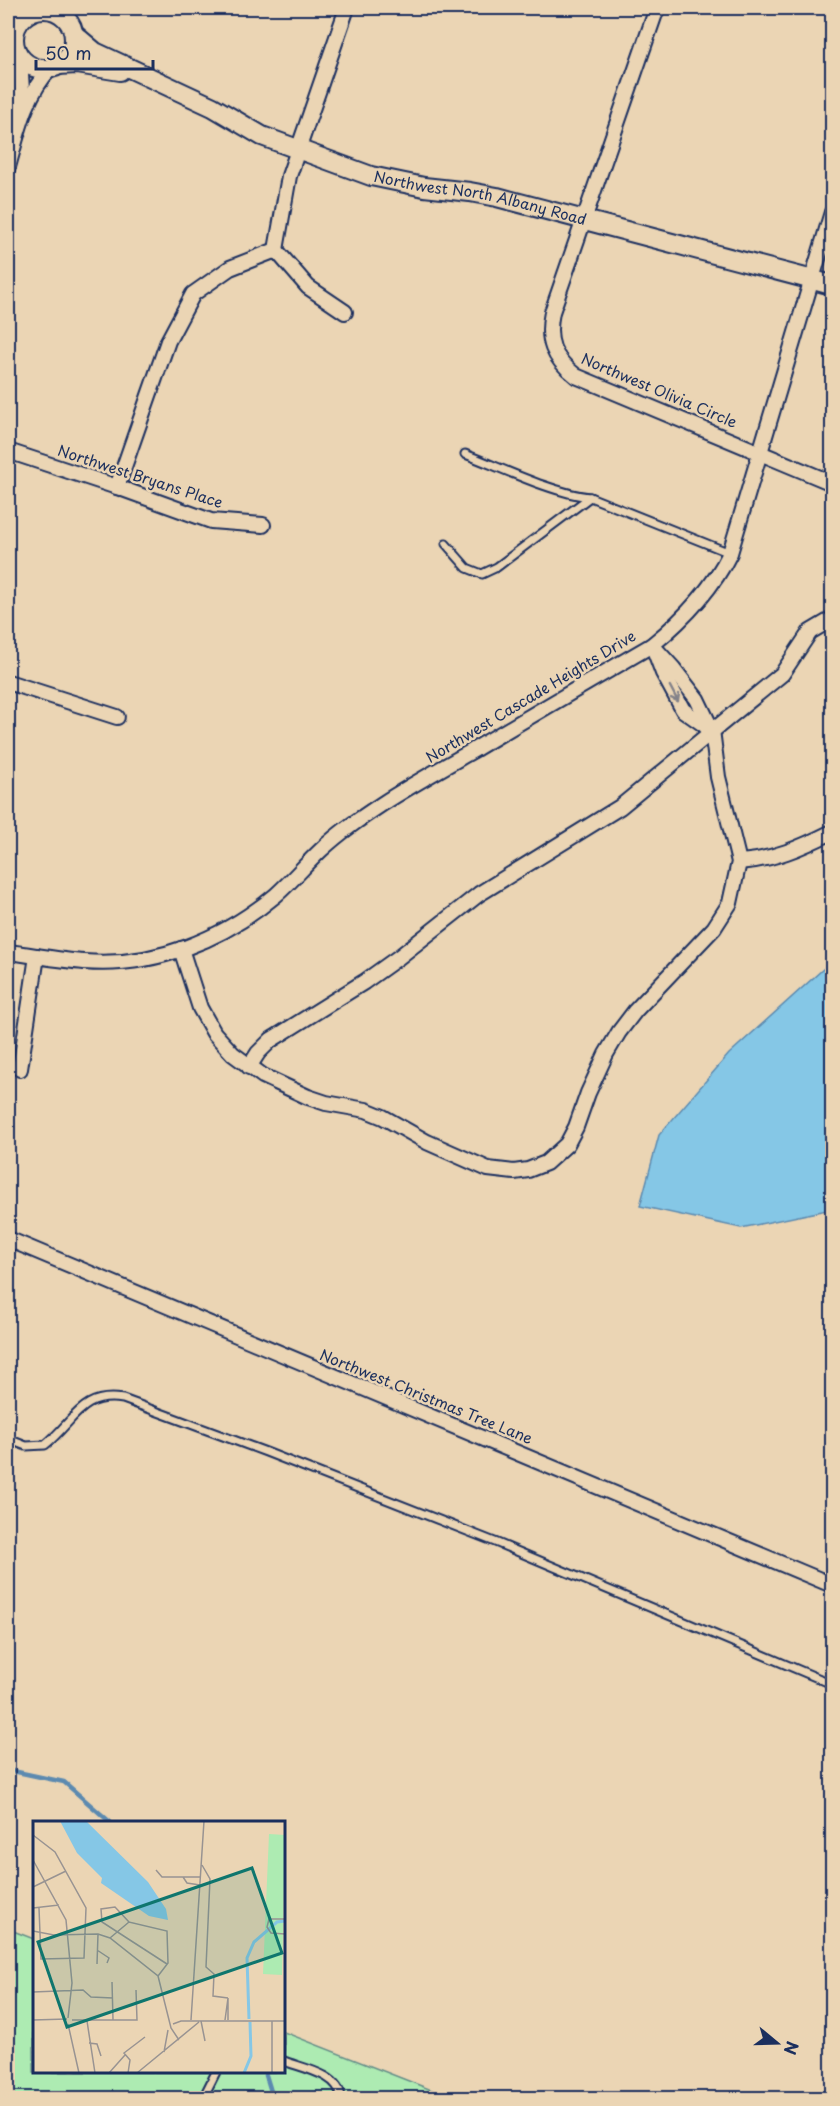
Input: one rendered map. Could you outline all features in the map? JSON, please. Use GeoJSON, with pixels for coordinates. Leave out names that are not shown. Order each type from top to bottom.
{"type":"FeatureCollection","features":[{"type":"Feature","properties":{"kind":"street"},"geometry":{"type":"LineString","coordinates":[[23,113],[24,91],[14,51],[14,34],[17,24],[35,9],[45,8],[65,16],[73,31]]}},
{"type":"Feature","properties":{"kind":"street"},"geometry":{"type":"LineString","coordinates":[[8,167],[23,113],[43,76],[69,55],[73,46],[75,8]]}},
{"type":"Feature","properties":{"kind":"street"},"geometry":{"type":"LineString","coordinates":[[276,250],[289,176],[347,8]]}},
{"type":"Feature","properties":{"kind":"street","name":"Northwest Olivia Circle"},"geometry":{"type":"LineString","coordinates":[[657,8],[549,325],[553,347],[564,367],[576,376],[832,483]]}},
{"type":"Feature","properties":{"kind":"street"},"geometry":{"type":"LineString","coordinates":[[8,15],[28,13]]}},
{"type":"Feature","properties":{"kind":"street","name":"Northwest North Albany Road"},"geometry":{"type":"LineString","coordinates":[[73,31],[95,52],[213,106],[262,136],[371,176],[424,187],[497,197],[832,285]]}},
{"type":"Feature","properties":{"kind":"street"},"geometry":{"type":"LineString","coordinates":[[14,51],[34,67],[55,67]]}},
{"type":"Feature","properties":{"kind":"street","name":"Northwest North Albany Road"},"geometry":{"type":"LineString","coordinates":[[55,67],[84,65],[142,75]]}},
{"type":"Feature","properties":{"kind":"street","name":"Northwest Cascade Heights Drive"},"geometry":{"type":"LineString","coordinates":[[8,952],[104,963],[136,959],[202,942],[254,913],[277,894],[320,850],[349,826],[399,793],[652,645],[687,615],[716,578],[730,553],[832,212]]}},
{"type":"Feature","properties":{"kind":"street"},"geometry":{"type":"LineString","coordinates":[[276,250],[308,287],[345,312]]}},
{"type":"Feature","properties":{"kind":"street"},"geometry":{"type":"LineString","coordinates":[[117,487],[168,341],[193,294],[230,268],[276,250]]}},
{"type":"Feature","properties":{"kind":"street","name":"Northwest Bryans Place"},"geometry":{"type":"LineString","coordinates":[[8,451],[211,521],[263,525]]}},
{"type":"Feature","properties":{"kind":"street"},"geometry":{"type":"LineString","coordinates":[[249,1067],[258,1053],[271,1040],[373,976],[479,894],[612,812],[782,674],[810,632],[832,619]]}},
{"type":"Feature","properties":{"kind":"street"},"geometry":{"type":"LineString","coordinates":[[181,949],[200,1008],[210,1025],[233,1054],[263,1076],[308,1097],[326,1103],[366,1110],[383,1117],[427,1142],[488,1169],[514,1172],[537,1167],[556,1155],[567,1144],[576,1127],[588,1093],[619,1032],[641,1005],[714,928],[730,903],[739,862],[718,777],[712,730],[697,699],[652,645]]}},
{"type":"Feature","properties":{"kind":"street"},"geometry":{"type":"LineString","coordinates":[[8,682],[117,717]]}},
{"type":"Feature","properties":{"kind":"street"},"geometry":{"type":"LineString","coordinates":[[739,862],[760,861],[792,851],[832,832]]}},
{"type":"Feature","properties":{"kind":"street"},"geometry":{"type":"LineString","coordinates":[[20,1069],[37,956]]}},
{"type":"Feature","properties":{"kind":"street","name":"Northwest Christmas Tree Lane"},"geometry":{"type":"LineString","coordinates":[[8,1239],[832,1585]]}},
{"type":"Feature","properties":{"kind":"lane"},"geometry":{"type":"LineString","coordinates":[[465,453],[547,485],[590,497],[730,553]]}},
{"type":"Feature","properties":{"kind":"lane"},"geometry":{"type":"LineString","coordinates":[[446,544],[467,568],[482,574],[497,567],[590,497]]}},
{"type":"Feature","properties":{"kind":"lane"},"geometry":{"type":"LineString","coordinates":[[8,1439],[26,1446],[45,1445],[92,1400],[108,1397],[123,1399],[266,1452],[495,1542],[832,1684]]}},
{"type":"Feature","properties":{"kind":"lane"},"geometry":{"type":"LineString","coordinates":[[285,2061],[335,2083],[341,2092],[341,2098]]}},
{"type":"Feature","properties":{"kind":"lane"},"geometry":{"type":"LineString","coordinates":[[203,2098],[216,2073]]}},
{"type":"Feature","properties":{"kind":"green space"},"geometry":{"type":"Polygon","coordinates":[[[8,1929],[33,1939],[33,2073],[285,2073],[285,2032],[452,2098],[8,2098],[8,1929]]]}},
{"type":"Feature","properties":{"kind":"water"},"geometry":{"type":"Polygon","coordinates":[[[832,961],[832,1209],[741,1228],[640,1206],[659,1135],[729,1054],[832,961]]]}},
{"type":"Feature","properties":{"kind":"waterway"},"geometry":{"type":"LineString","coordinates":[[8,1770],[64,1782],[109,1821]]}},
{"type":"Feature","properties":{"kind":"waterway"},"geometry":{"type":"LineString","coordinates":[[265,2073],[273,2098]]}}]}
